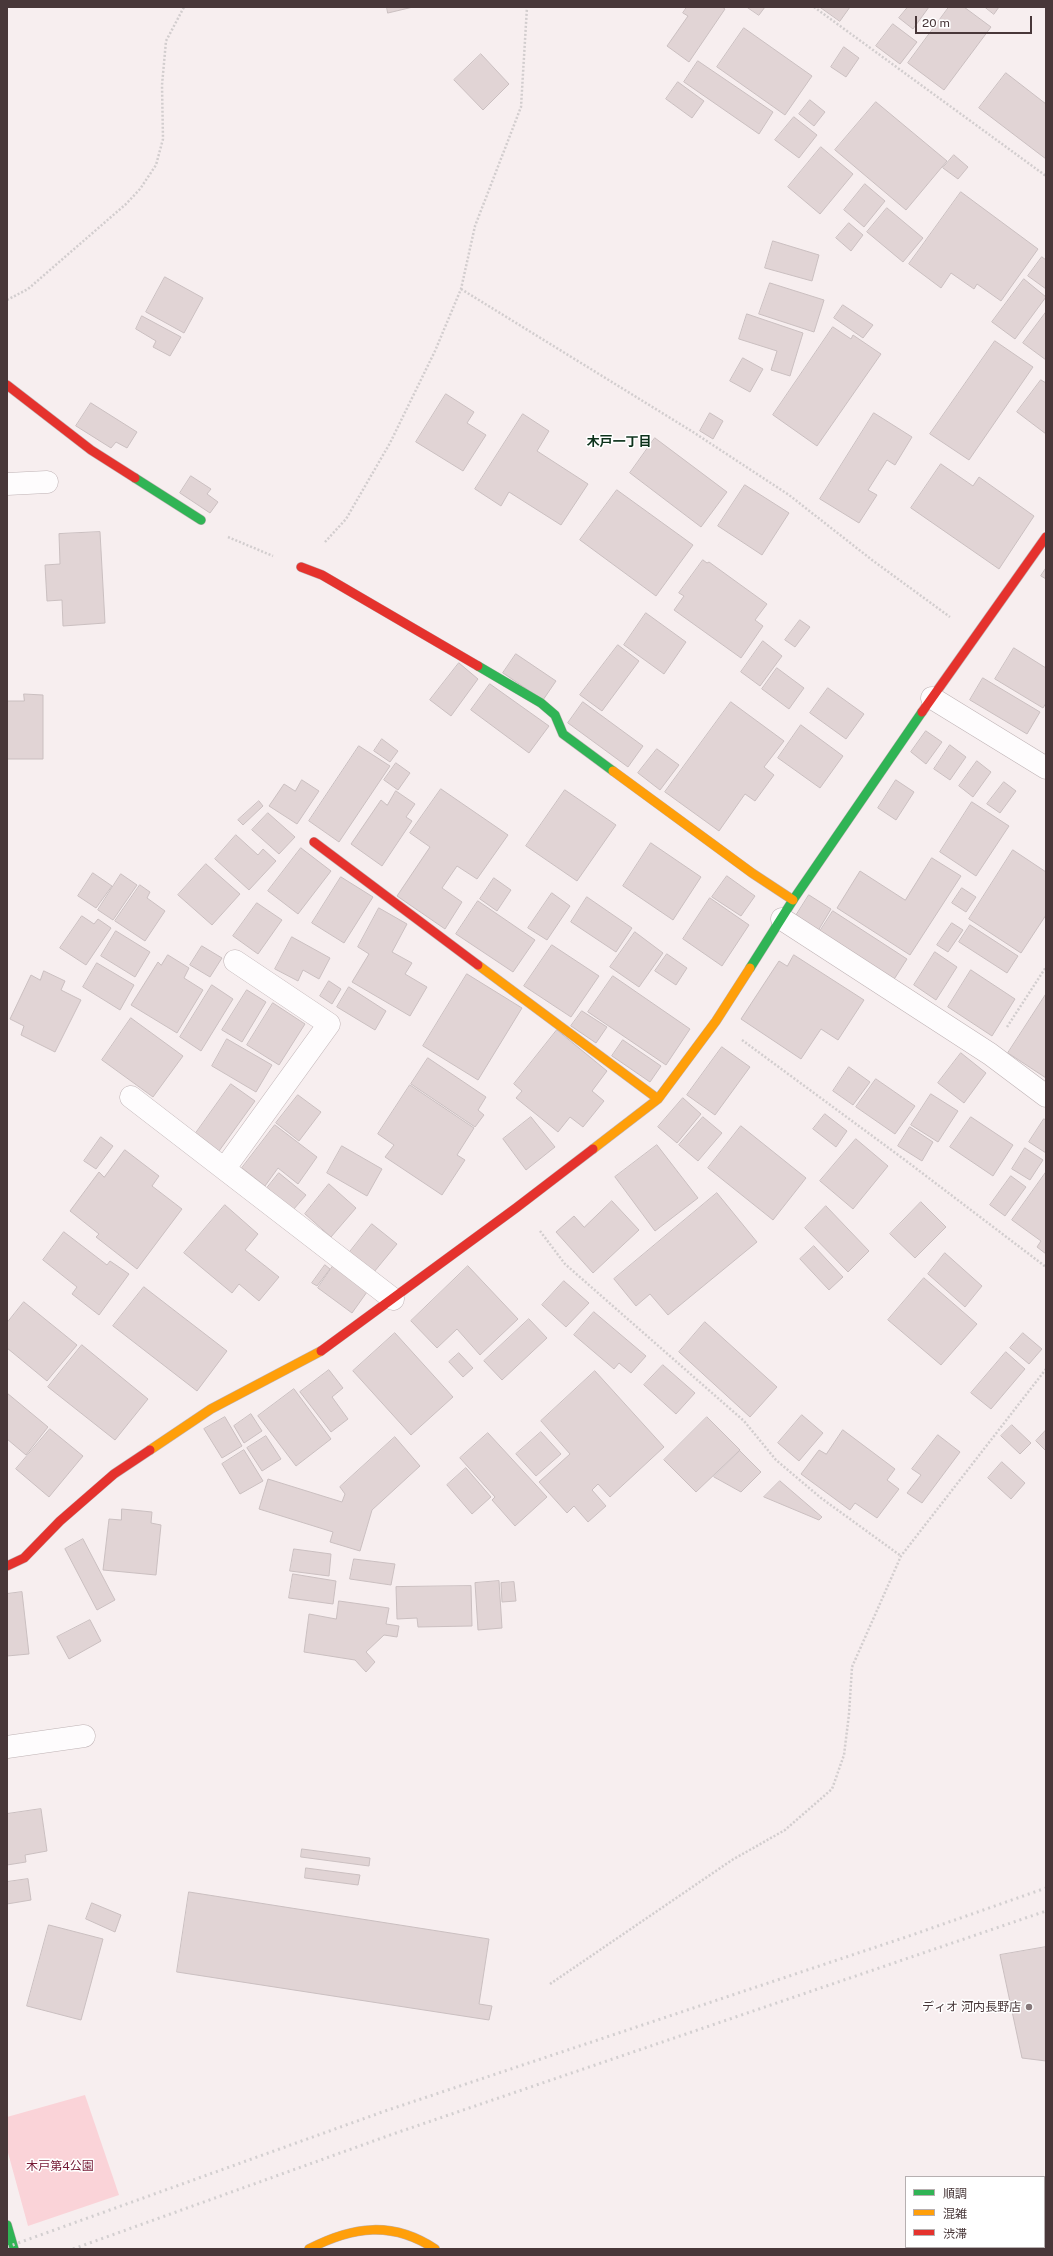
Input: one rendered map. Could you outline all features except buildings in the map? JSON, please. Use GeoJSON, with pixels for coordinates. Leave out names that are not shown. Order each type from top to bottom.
{"type":"FeatureCollection","features":[{"type":"Feature","properties":{"kind":"street"},"geometry":{"type":"LineString","coordinates":[[7,385],[91,450],[202,520]]}},
{"type":"Feature","properties":{"kind":"street"},"geometry":{"type":"LineString","coordinates":[[7,484],[47,482]]}},
{"type":"Feature","properties":{"kind":"street"},"geometry":{"type":"LineString","coordinates":[[7,1566],[24,1558],[60,1520],[114,1474],[211,1409],[324,1349],[516,1208],[658,1099],[716,1021],[787,910],[932,698],[1046,537]]}},
{"type":"Feature","properties":{"kind":"street"},"geometry":{"type":"LineString","coordinates":[[300,567],[322,576],[541,703],[555,715],[563,734],[752,873],[787,910],[990,1054],[1046,1096]]}},
{"type":"Feature","properties":{"kind":"street"},"geometry":{"type":"LineString","coordinates":[[932,698],[1046,768]]}},
{"type":"Feature","properties":{"kind":"street"},"geometry":{"type":"LineString","coordinates":[[314,842],[658,1099]]}},
{"type":"Feature","properties":{"kind":"street"},"geometry":{"type":"LineString","coordinates":[[225,1168],[329,1024],[235,960]]}},
{"type":"Feature","properties":{"kind":"street"},"geometry":{"type":"LineString","coordinates":[[131,1097],[393,1299]]}},
{"type":"Feature","properties":{"kind":"street"},"geometry":{"type":"LineString","coordinates":[[7,1747],[84,1736]]}},
{"type":"Feature","properties":{"kind":"street"},"geometry":{"type":"LineString","coordinates":[[7,2225],[14,2249]]}},
{"type":"Feature","properties":{"kind":"street"},"geometry":{"type":"LineString","coordinates":[[309,2249],[326,2239],[362,2229],[383,2230],[409,2235],[435,2249]]}},
{"type":"Feature","properties":{"kind":"path"},"geometry":{"type":"LineString","coordinates":[[7,300],[28,289],[126,204],[140,189],[156,165],[164,139],[162,85],[166,41],[184,7]]}},
{"type":"Feature","properties":{"kind":"path"},"geometry":{"type":"LineString","coordinates":[[202,520],[222,534],[300,567],[346,520],[362,495],[390,443],[435,351],[461,288],[475,226],[521,107],[527,7]]}},
{"type":"Feature","properties":{"kind":"path"},"geometry":{"type":"LineString","coordinates":[[814,7],[1046,176]]}},
{"type":"Feature","properties":{"kind":"path"},"geometry":{"type":"LineString","coordinates":[[461,288],[693,432],[789,495],[872,560],[977,636]]}},
{"type":"Feature","properties":{"kind":"path"},"geometry":{"type":"LineString","coordinates":[[990,1054],[1046,967]]}},
{"type":"Feature","properties":{"kind":"path"},"geometry":{"type":"LineString","coordinates":[[716,1021],[905,1160],[1046,1267]]}},
{"type":"Feature","properties":{"kind":"path"},"geometry":{"type":"LineString","coordinates":[[516,1208],[531,1219],[565,1264],[744,1421],[776,1460],[821,1498],[901,1556]]}},
{"type":"Feature","properties":{"kind":"path"},"geometry":{"type":"LineString","coordinates":[[550,1984],[732,1860],[785,1830],[832,1789],[844,1756],[850,1714],[852,1667],[901,1556],[1046,1369]]}},
{"type":"Feature","properties":{"kind":"green space","name":"木戸第4公園"},"geometry":{"type":"Polygon","coordinates":[[[85,2095],[119,2195],[28,2226],[7,2149],[7,2117],[85,2095]]]}},
{"type":"Feature","properties":{"kind":"railway"},"geometry":{"type":"LineString","coordinates":[[7,2247],[385,2111],[912,1935],[1046,1888]]}},
{"type":"Feature","properties":{"kind":"railway"},"geometry":{"type":"LineString","coordinates":[[73,2249],[393,2134],[1046,1911]]}},
{"type":"Feature","properties":{"kind":"traffic: fast"},"geometry":{"type":"LineString","coordinates":[[135,478],[201,520]]}},
{"type":"Feature","properties":{"kind":"traffic: fast"},"geometry":{"type":"LineString","coordinates":[[478,666],[541,703],[555,715],[563,734],[613,771]]}},
{"type":"Feature","properties":{"kind":"traffic: fast"},"geometry":{"type":"LineString","coordinates":[[750,968],[793,900],[922,712]]}},
{"type":"Feature","properties":{"kind":"traffic: fast"},"geometry":{"type":"LineString","coordinates":[[7,2225],[14,2249]]}},
{"type":"Feature","properties":{"kind":"traffic: slow"},"geometry":{"type":"LineString","coordinates":[[613,771],[752,873],[793,900]]}},
{"type":"Feature","properties":{"kind":"traffic: slow"},"geometry":{"type":"LineString","coordinates":[[478,965],[658,1099]]}},
{"type":"Feature","properties":{"kind":"traffic: slow"},"geometry":{"type":"LineString","coordinates":[[593,1149],[658,1099],[716,1021],[750,968]]}},
{"type":"Feature","properties":{"kind":"traffic: slow"},"geometry":{"type":"LineString","coordinates":[[150,1450],[211,1409],[321,1351]]}},
{"type":"Feature","properties":{"kind":"traffic: slow"},"geometry":{"type":"LineString","coordinates":[[309,2249],[341,2235],[373,2230],[404,2234],[435,2249]]}},
{"type":"Feature","properties":{"kind":"traffic: jam"},"geometry":{"type":"LineString","coordinates":[[7,385],[91,450],[135,478]]}},
{"type":"Feature","properties":{"kind":"traffic: jam"},"geometry":{"type":"LineString","coordinates":[[922,712],[1046,537]]}},
{"type":"Feature","properties":{"kind":"traffic: jam"},"geometry":{"type":"LineString","coordinates":[[301,567],[322,575],[478,666]]}},
{"type":"Feature","properties":{"kind":"traffic: jam"},"geometry":{"type":"LineString","coordinates":[[314,842],[478,965]]}},
{"type":"Feature","properties":{"kind":"traffic: jam"},"geometry":{"type":"LineString","coordinates":[[321,1351],[516,1208],[593,1149]]}},
{"type":"Feature","properties":{"kind":"traffic: jam"},"geometry":{"type":"LineString","coordinates":[[7,1566],[24,1558],[60,1521],[114,1474],[150,1450]]}},
{"type":"Feature","properties":{"kind":"place","name":"ディオ 河内長野店"},"geometry":{"type":"Point","coordinates":[1029,2007]}},
{"type":"Feature","properties":{"kind":"district","name":"木戸一丁目"},"geometry":{"type":"Point","coordinates":[619,442]}}]}
